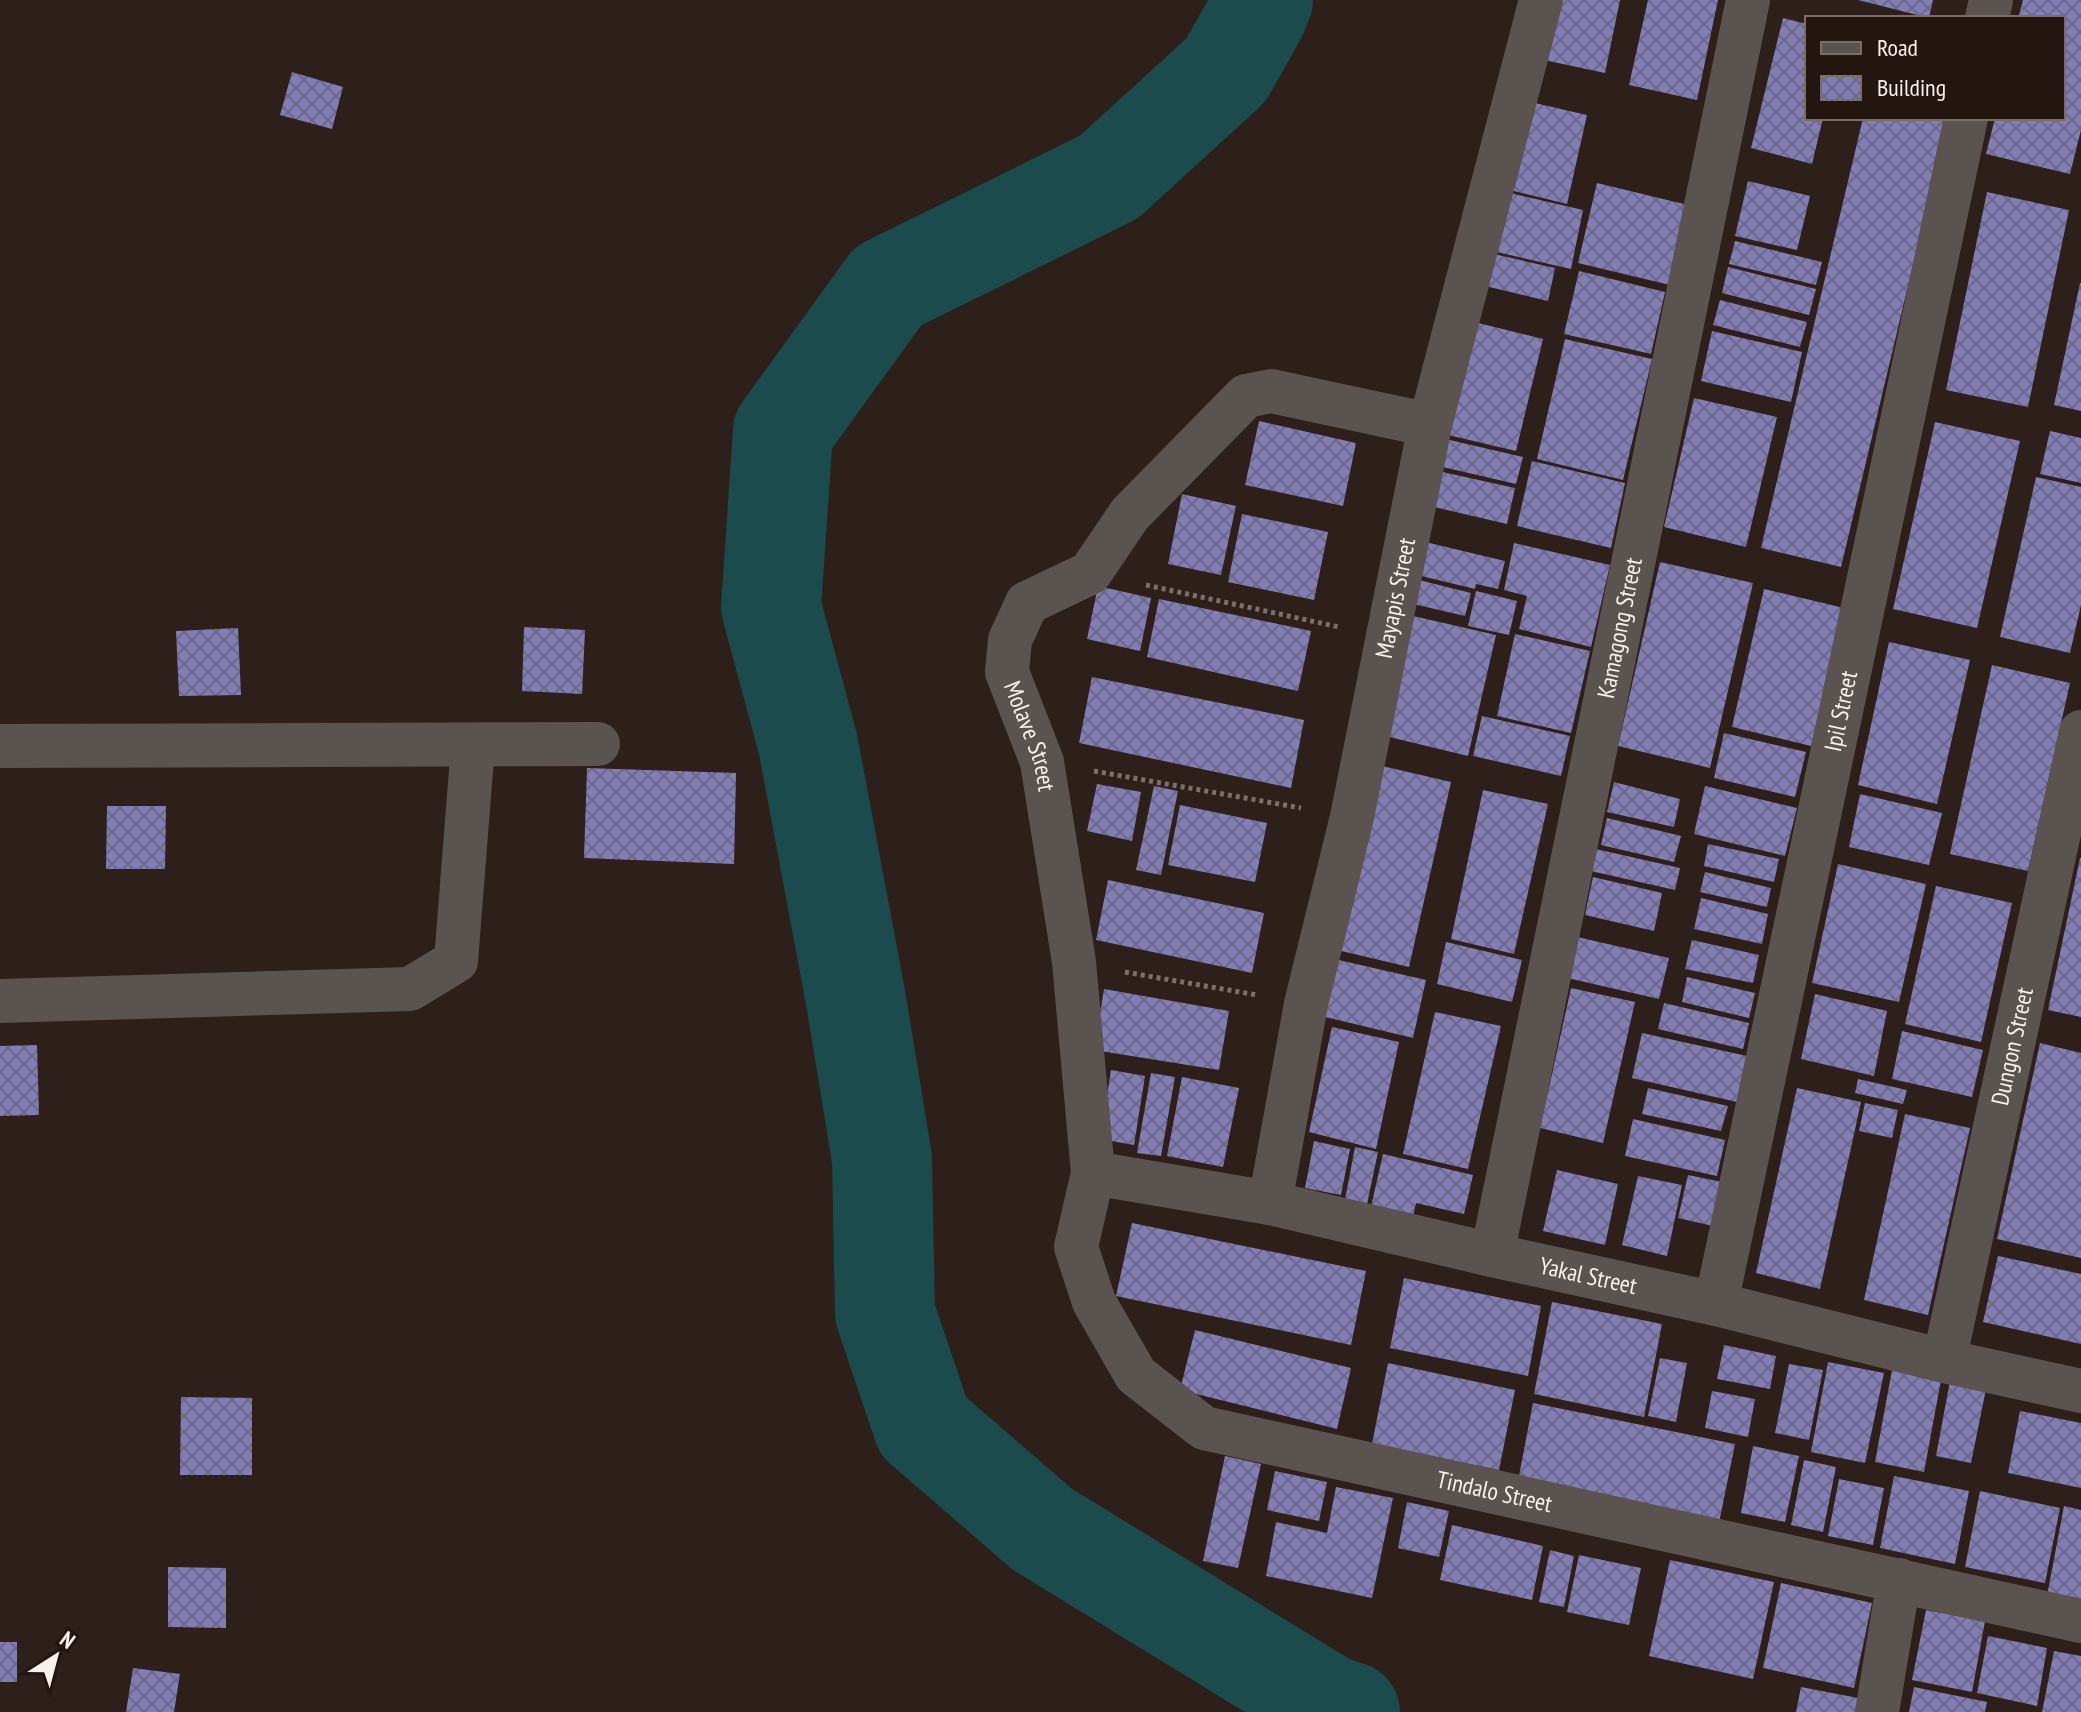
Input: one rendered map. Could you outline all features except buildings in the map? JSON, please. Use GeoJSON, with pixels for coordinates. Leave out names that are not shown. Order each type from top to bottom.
{"type":"FeatureCollection","features":[{"type":"Feature","properties":{"kind":"street","name":"Mayapis Street"},"geometry":{"type":"LineString","coordinates":[[1270,1203],[1306,1004],[1352,817],[1430,425],[1541,0]]}},
{"type":"Feature","properties":{"kind":"street","name":"Kamagong Street"},"geometry":{"type":"LineString","coordinates":[[1492,1255],[1748,0]]}},
{"type":"Feature","properties":{"kind":"street","name":"Ipil Street"},"geometry":{"type":"LineString","coordinates":[[1716,1304],[1966,120]]}},
{"type":"Feature","properties":{"kind":"street"},"geometry":{"type":"LineString","coordinates":[[1090,573],[1130,514],[1246,396],[1271,391],[1430,425]]}},
{"type":"Feature","properties":{"kind":"street","name":"Molave Street"},"geometry":{"type":"LineString","coordinates":[[1090,573],[1027,603],[1010,640],[1007,672],[1042,762],[1074,962],[1093,1173]]}},
{"type":"Feature","properties":{"kind":"street","name":"Dungon Street"},"geometry":{"type":"LineString","coordinates":[[1944,1361],[2081,732]]}},
{"type":"Feature","properties":{"kind":"street"},"geometry":{"type":"LineString","coordinates":[[0,746],[598,744]]}},
{"type":"Feature","properties":{"kind":"street"},"geometry":{"type":"LineString","coordinates":[[0,1001],[410,989],[456,961],[473,745]]}},
{"type":"Feature","properties":{"kind":"street","name":"Yakal Street"},"geometry":{"type":"LineString","coordinates":[[1093,1173],[1270,1203],[2081,1391]]}},
{"type":"Feature","properties":{"kind":"street","name":"Tindalo Street"},"geometry":{"type":"LineString","coordinates":[[1093,1173],[1076,1247],[1094,1302],[1136,1375],[1204,1428],[2081,1621]]}},
{"type":"Feature","properties":{"kind":"street"},"geometry":{"type":"LineString","coordinates":[[1877,1712],[1899,1580]]}},
{"type":"Feature","properties":{"kind":"path"},"geometry":{"type":"LineString","coordinates":[[1090,573],[1387,637]]}},
{"type":"Feature","properties":{"kind":"path"},"geometry":{"type":"LineString","coordinates":[[1042,762],[1352,817]]}},
{"type":"Feature","properties":{"kind":"path"},"geometry":{"type":"LineString","coordinates":[[1074,962],[1306,1004]]}},
{"type":"Feature","properties":{"kind":"waterway"},"geometry":{"type":"LineString","coordinates":[[1263,0],[1226,70],[1109,177],[888,286],[783,431],[771,607],[808,744],[882,1159],[885,1313],[923,1426],[1042,1529],[1329,1705],[1350,1712]]}}]}
